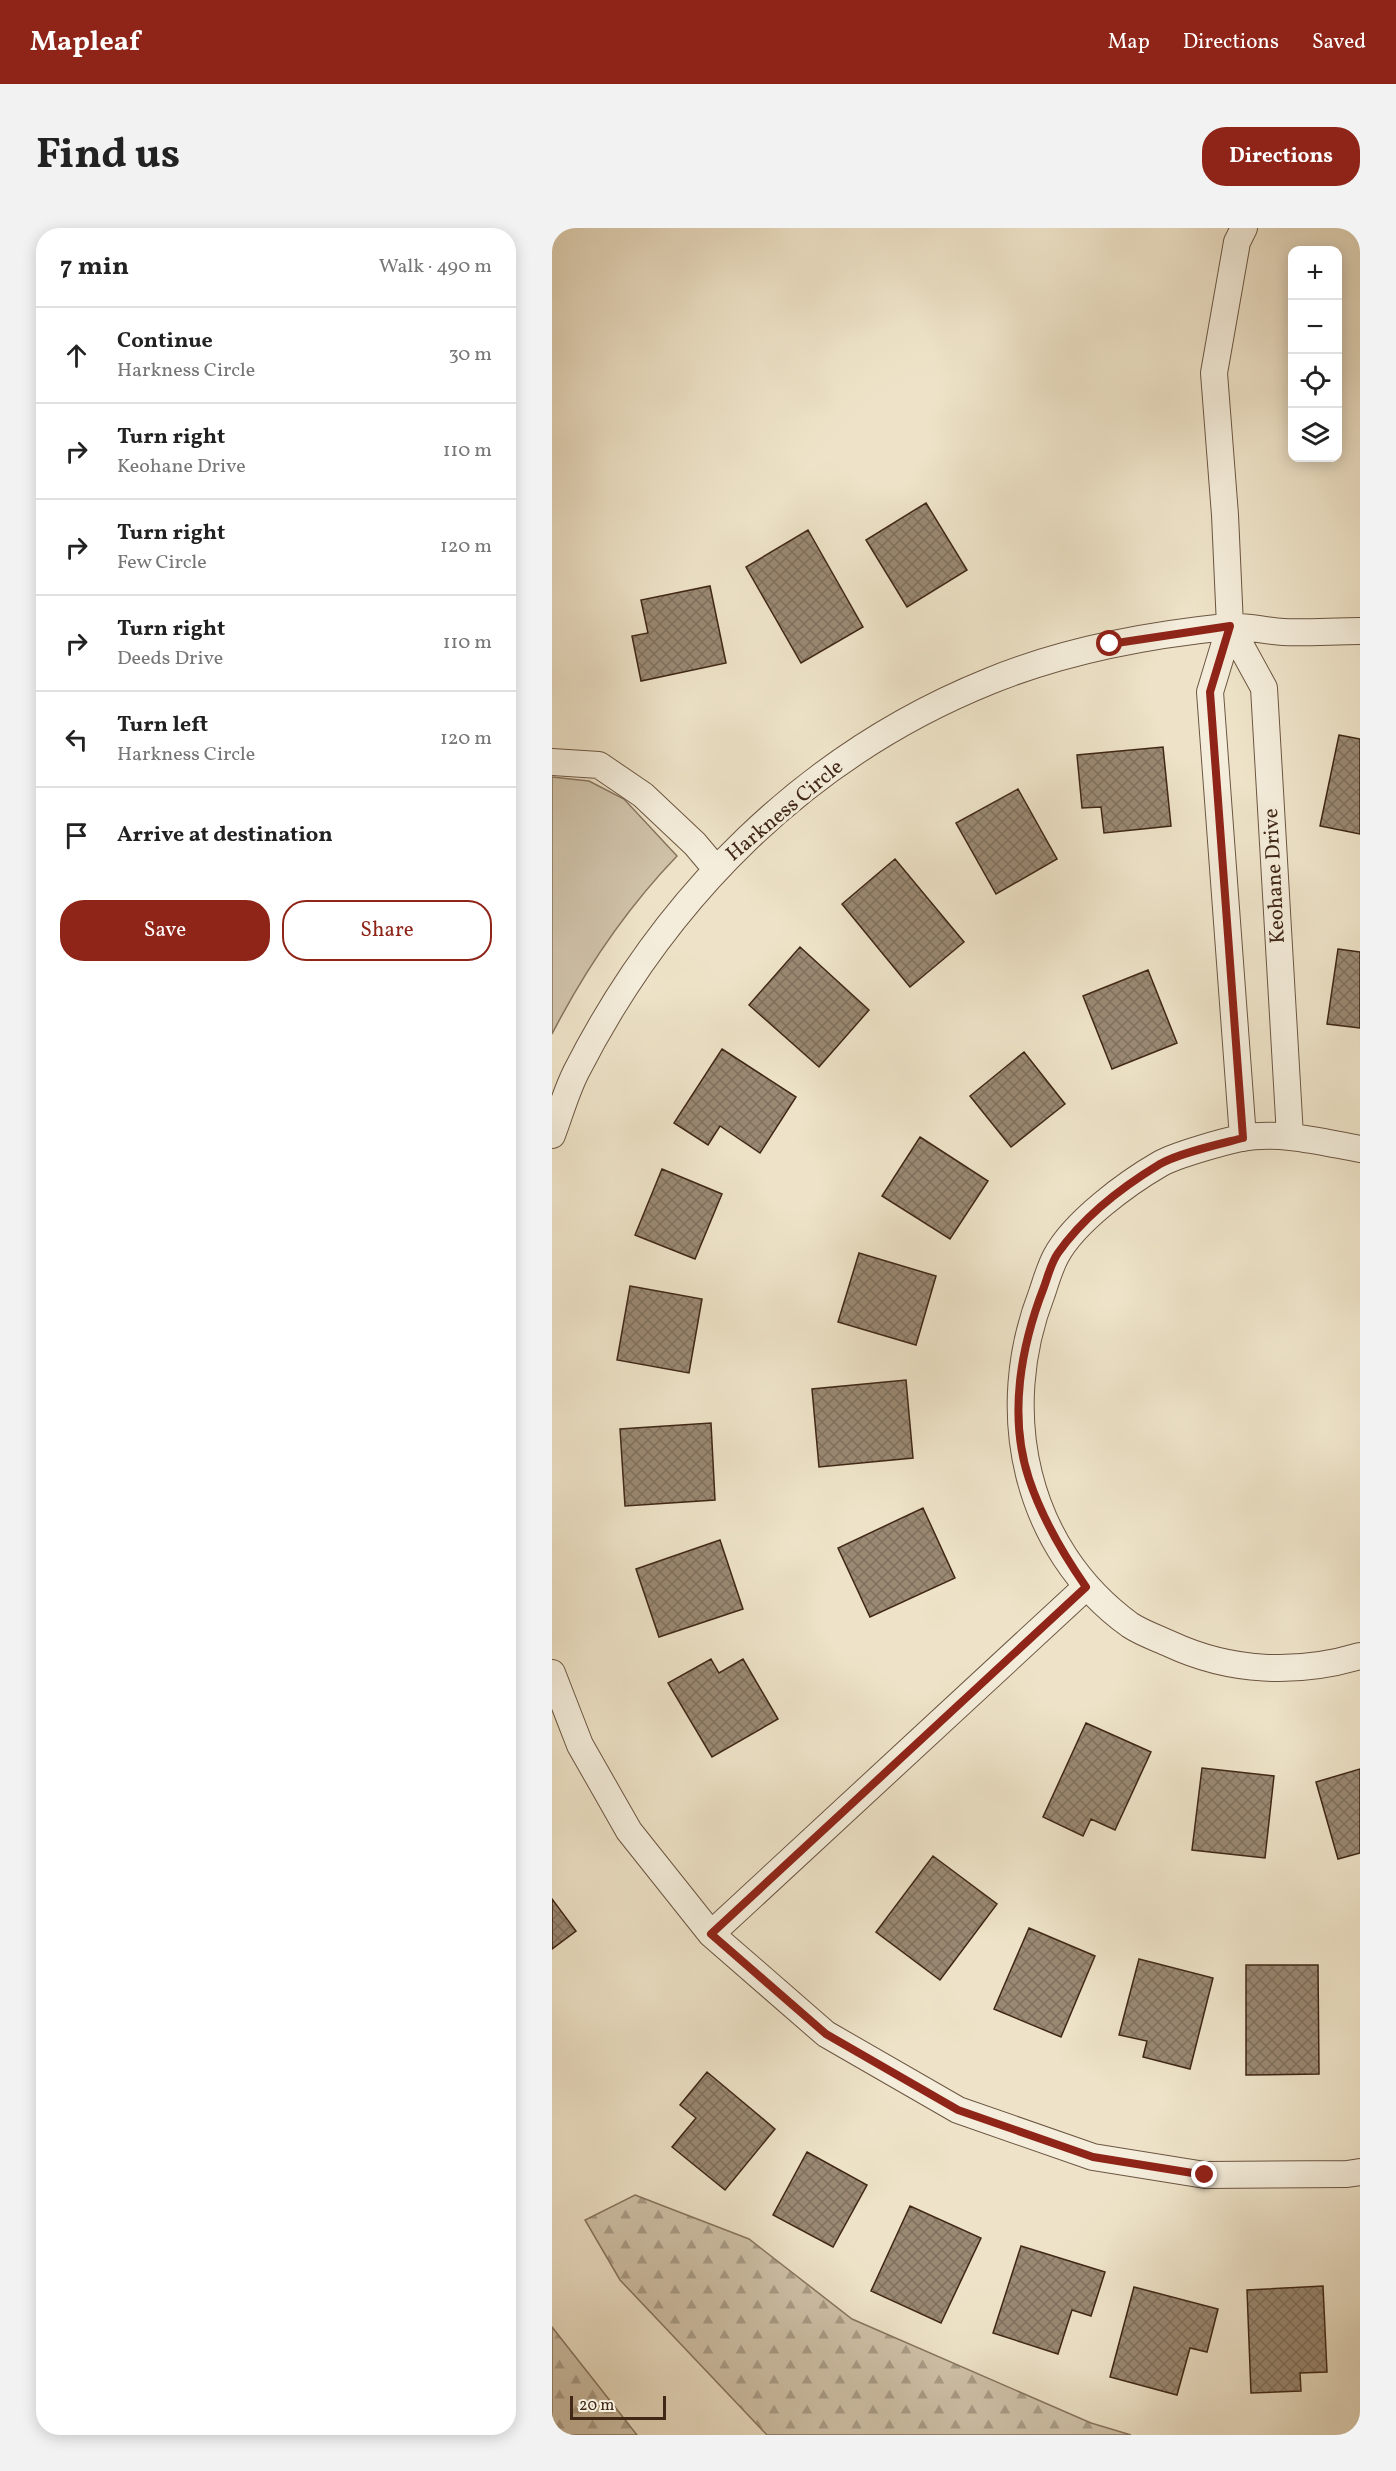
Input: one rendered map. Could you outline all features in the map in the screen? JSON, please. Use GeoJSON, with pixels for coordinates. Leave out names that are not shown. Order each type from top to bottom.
{"type":"FeatureCollection","features":[{"type":"Feature","properties":{"kind":"street","name":"Keohane Drive"},"geometry":{"type":"LineString","coordinates":[[1243,1138],[1210,692],[1230,626],[1225,515],[1214,373],[1237,242],[1244,228]]}},
{"type":"Feature","properties":{"kind":"street","name":"Keohane Drive"},"geometry":{"type":"LineString","coordinates":[[1230,626],[1264,688],[1290,1136]]}},
{"type":"Feature","properties":{"kind":"street","name":"Harkness Circle"},"geometry":{"type":"LineString","coordinates":[[552,1135],[575,1074],[630,977],[692,895],[740,844],[818,777],[898,725],[991,680],[1110,644],[1230,626],[1282,632],[1360,631]]}},
{"type":"Feature","properties":{"kind":"street"},"geometry":{"type":"LineString","coordinates":[[552,762],[566,760],[599,765],[643,795],[716,869]]}},
{"type":"Feature","properties":{"kind":"street"},"geometry":{"type":"LineString","coordinates":[[1360,1149],[1290,1136],[1243,1138],[1162,1163],[1094,1210],[1057,1255],[1030,1323],[1021,1366],[1021,1442],[1029,1478],[1062,1553],[1086,1587],[1132,1626],[1200,1658],[1270,1670],[1331,1665],[1360,1656]]}},
{"type":"Feature","properties":{"kind":"street"},"geometry":{"type":"LineString","coordinates":[[711,1934],[1086,1587]]}},
{"type":"Feature","properties":{"kind":"street"},"geometry":{"type":"LineString","coordinates":[[552,1673],[580,1745],[629,1831],[711,1934],[826,2034],[958,2110],[1093,2157],[1205,2175],[1360,2172]]}},
{"type":"Feature","properties":{"kind":"green space"},"geometry":{"type":"Polygon","coordinates":[[[552,777],[589,781],[624,799],[677,856],[658,876],[608,940],[552,1034],[552,777]]]}},
{"type":"Feature","properties":{"kind":"green space"},"geometry":{"type":"Polygon","coordinates":[[[635,2195],[749,2239],[852,2319],[1091,2423],[1131,2435],[767,2435],[620,2280],[585,2220],[635,2195]]]}},
{"type":"Feature","properties":{"kind":"green space"},"geometry":{"type":"Polygon","coordinates":[[[552,2327],[637,2435],[552,2435],[552,2327]]]}},
{"type":"Feature","properties":{"kind":"building"},"geometry":{"type":"Polygon","coordinates":[[[926,503],[967,570],[907,607],[866,540],[926,503]]]}},
{"type":"Feature","properties":{"kind":"building"},"geometry":{"type":"Polygon","coordinates":[[[808,530],[863,627],[801,663],[746,567],[808,530]]]}},
{"type":"Feature","properties":{"kind":"building"},"geometry":{"type":"Polygon","coordinates":[[[710,586],[726,663],[641,681],[632,636],[648,633],[641,600],[710,586]]]}},
{"type":"Feature","properties":{"kind":"building"},"geometry":{"type":"Polygon","coordinates":[[[1339,735],[1360,739],[1360,834],[1320,826],[1339,735]]]}},
{"type":"Feature","properties":{"kind":"building"},"geometry":{"type":"Polygon","coordinates":[[[1163,747],[1171,826],[1104,833],[1101,807],[1082,808],[1077,755],[1163,747]]]}},
{"type":"Feature","properties":{"kind":"building"},"geometry":{"type":"Polygon","coordinates":[[[1018,789],[1057,859],[996,894],[956,823],[1018,789]]]}},
{"type":"Feature","properties":{"kind":"building"},"geometry":{"type":"Polygon","coordinates":[[[895,859],[964,942],[910,987],[842,904],[895,859]]]}},
{"type":"Feature","properties":{"kind":"building"},"geometry":{"type":"Polygon","coordinates":[[[800,947],[869,1010],[819,1067],[749,1005],[800,947]]]}},
{"type":"Feature","properties":{"kind":"building"},"geometry":{"type":"Polygon","coordinates":[[[1338,949],[1360,952],[1360,1028],[1327,1024],[1338,949]]]}},
{"type":"Feature","properties":{"kind":"building"},"geometry":{"type":"Polygon","coordinates":[[[1148,970],[1177,1043],[1112,1069],[1083,996],[1148,970]]]}},
{"type":"Feature","properties":{"kind":"building"},"geometry":{"type":"Polygon","coordinates":[[[722,1049],[796,1097],[760,1153],[720,1126],[708,1145],[674,1123],[722,1049]]]}},
{"type":"Feature","properties":{"kind":"building"},"geometry":{"type":"Polygon","coordinates":[[[1024,1052],[1065,1104],[1011,1147],[970,1096],[1024,1052]]]}},
{"type":"Feature","properties":{"kind":"building"},"geometry":{"type":"Polygon","coordinates":[[[920,1137],[988,1181],[950,1239],[882,1196],[920,1137]]]}},
{"type":"Feature","properties":{"kind":"building"},"geometry":{"type":"Polygon","coordinates":[[[662,1169],[722,1194],[695,1259],[635,1235],[662,1169]]]}},
{"type":"Feature","properties":{"kind":"building"},"geometry":{"type":"Polygon","coordinates":[[[859,1253],[936,1276],[916,1345],[838,1322],[859,1253]]]}},
{"type":"Feature","properties":{"kind":"building"},"geometry":{"type":"Polygon","coordinates":[[[630,1286],[702,1299],[689,1373],[617,1360],[630,1286]]]}},
{"type":"Feature","properties":{"kind":"building"},"geometry":{"type":"Polygon","coordinates":[[[906,1380],[913,1458],[819,1467],[812,1389],[906,1380]]]}},
{"type":"Feature","properties":{"kind":"building"},"geometry":{"type":"Polygon","coordinates":[[[711,1423],[715,1500],[625,1506],[620,1429],[711,1423]]]}},
{"type":"Feature","properties":{"kind":"building"},"geometry":{"type":"Polygon","coordinates":[[[923,1508],[955,1578],[870,1617],[838,1548],[923,1508]]]}},
{"type":"Feature","properties":{"kind":"building"},"geometry":{"type":"Polygon","coordinates":[[[720,1540],[743,1609],[659,1637],[636,1569],[720,1540]]]}},
{"type":"Feature","properties":{"kind":"building"},"geometry":{"type":"Polygon","coordinates":[[[711,1659],[719,1673],[743,1659],[778,1719],[712,1757],[668,1683],[711,1659]]]}},
{"type":"Feature","properties":{"kind":"building"},"geometry":{"type":"Polygon","coordinates":[[[1086,1723],[1151,1752],[1115,1830],[1091,1819],[1083,1836],[1043,1817],[1086,1723]]]}},
{"type":"Feature","properties":{"kind":"building"},"geometry":{"type":"Polygon","coordinates":[[[1202,1768],[1274,1776],[1265,1858],[1192,1850],[1202,1768]]]}},
{"type":"Feature","properties":{"kind":"building"},"geometry":{"type":"Polygon","coordinates":[[[1360,1769],[1360,1853],[1338,1859],[1316,1782],[1360,1769]]]}},
{"type":"Feature","properties":{"kind":"building"},"geometry":{"type":"Polygon","coordinates":[[[933,1856],[997,1904],[940,1980],[876,1932],[933,1856]]]}},
{"type":"Feature","properties":{"kind":"building"},"geometry":{"type":"Polygon","coordinates":[[[552,1899],[576,1931],[552,1949],[552,1899]]]}},
{"type":"Feature","properties":{"kind":"building"},"geometry":{"type":"Polygon","coordinates":[[[1029,1928],[1095,1956],[1061,2037],[994,2009],[1029,1928]]]}},
{"type":"Feature","properties":{"kind":"building"},"geometry":{"type":"Polygon","coordinates":[[[1139,1959],[1213,1978],[1190,2069],[1143,2057],[1147,2041],[1119,2035],[1139,1959]]]}},
{"type":"Feature","properties":{"kind":"building"},"geometry":{"type":"Polygon","coordinates":[[[1246,1965],[1318,1965],[1319,2074],[1246,2075],[1246,1965]]]}},
{"type":"Feature","properties":{"kind":"building"},"geometry":{"type":"Polygon","coordinates":[[[707,2072],[775,2129],[725,2190],[672,2147],[696,2118],[680,2105],[707,2072]]]}},
{"type":"Feature","properties":{"kind":"building"},"geometry":{"type":"Polygon","coordinates":[[[807,2152],[867,2185],[833,2247],[773,2215],[807,2152]]]}},
{"type":"Feature","properties":{"kind":"building"},"geometry":{"type":"Polygon","coordinates":[[[910,2206],[981,2238],[941,2323],[871,2291],[910,2206]]]}},
{"type":"Feature","properties":{"kind":"building"},"geometry":{"type":"Polygon","coordinates":[[[1021,2246],[1105,2272],[1091,2316],[1072,2310],[1058,2354],[993,2333],[1021,2246]]]}},
{"type":"Feature","properties":{"kind":"building"},"geometry":{"type":"Polygon","coordinates":[[[1323,2286],[1327,2372],[1300,2373],[1301,2391],[1251,2393],[1247,2290],[1323,2286]]]}},
{"type":"Feature","properties":{"kind":"building"},"geometry":{"type":"Polygon","coordinates":[[[1134,2287],[1218,2309],[1207,2352],[1190,2348],[1177,2395],[1110,2377],[1134,2287]]]}},
{"type":"Feature","properties":{"kind":"route"},"geometry":{"type":"LineString","coordinates":[[1110,644],[1230,626],[1210,692],[1243,1138],[1162,1163],[1094,1210],[1057,1255],[1030,1323],[1021,1366],[1019,1405],[1021,1442],[1029,1478],[1045,1516],[1062,1553],[1086,1587],[711,1934],[826,2034],[958,2110],[1093,2157],[1205,2175]]}}]}
